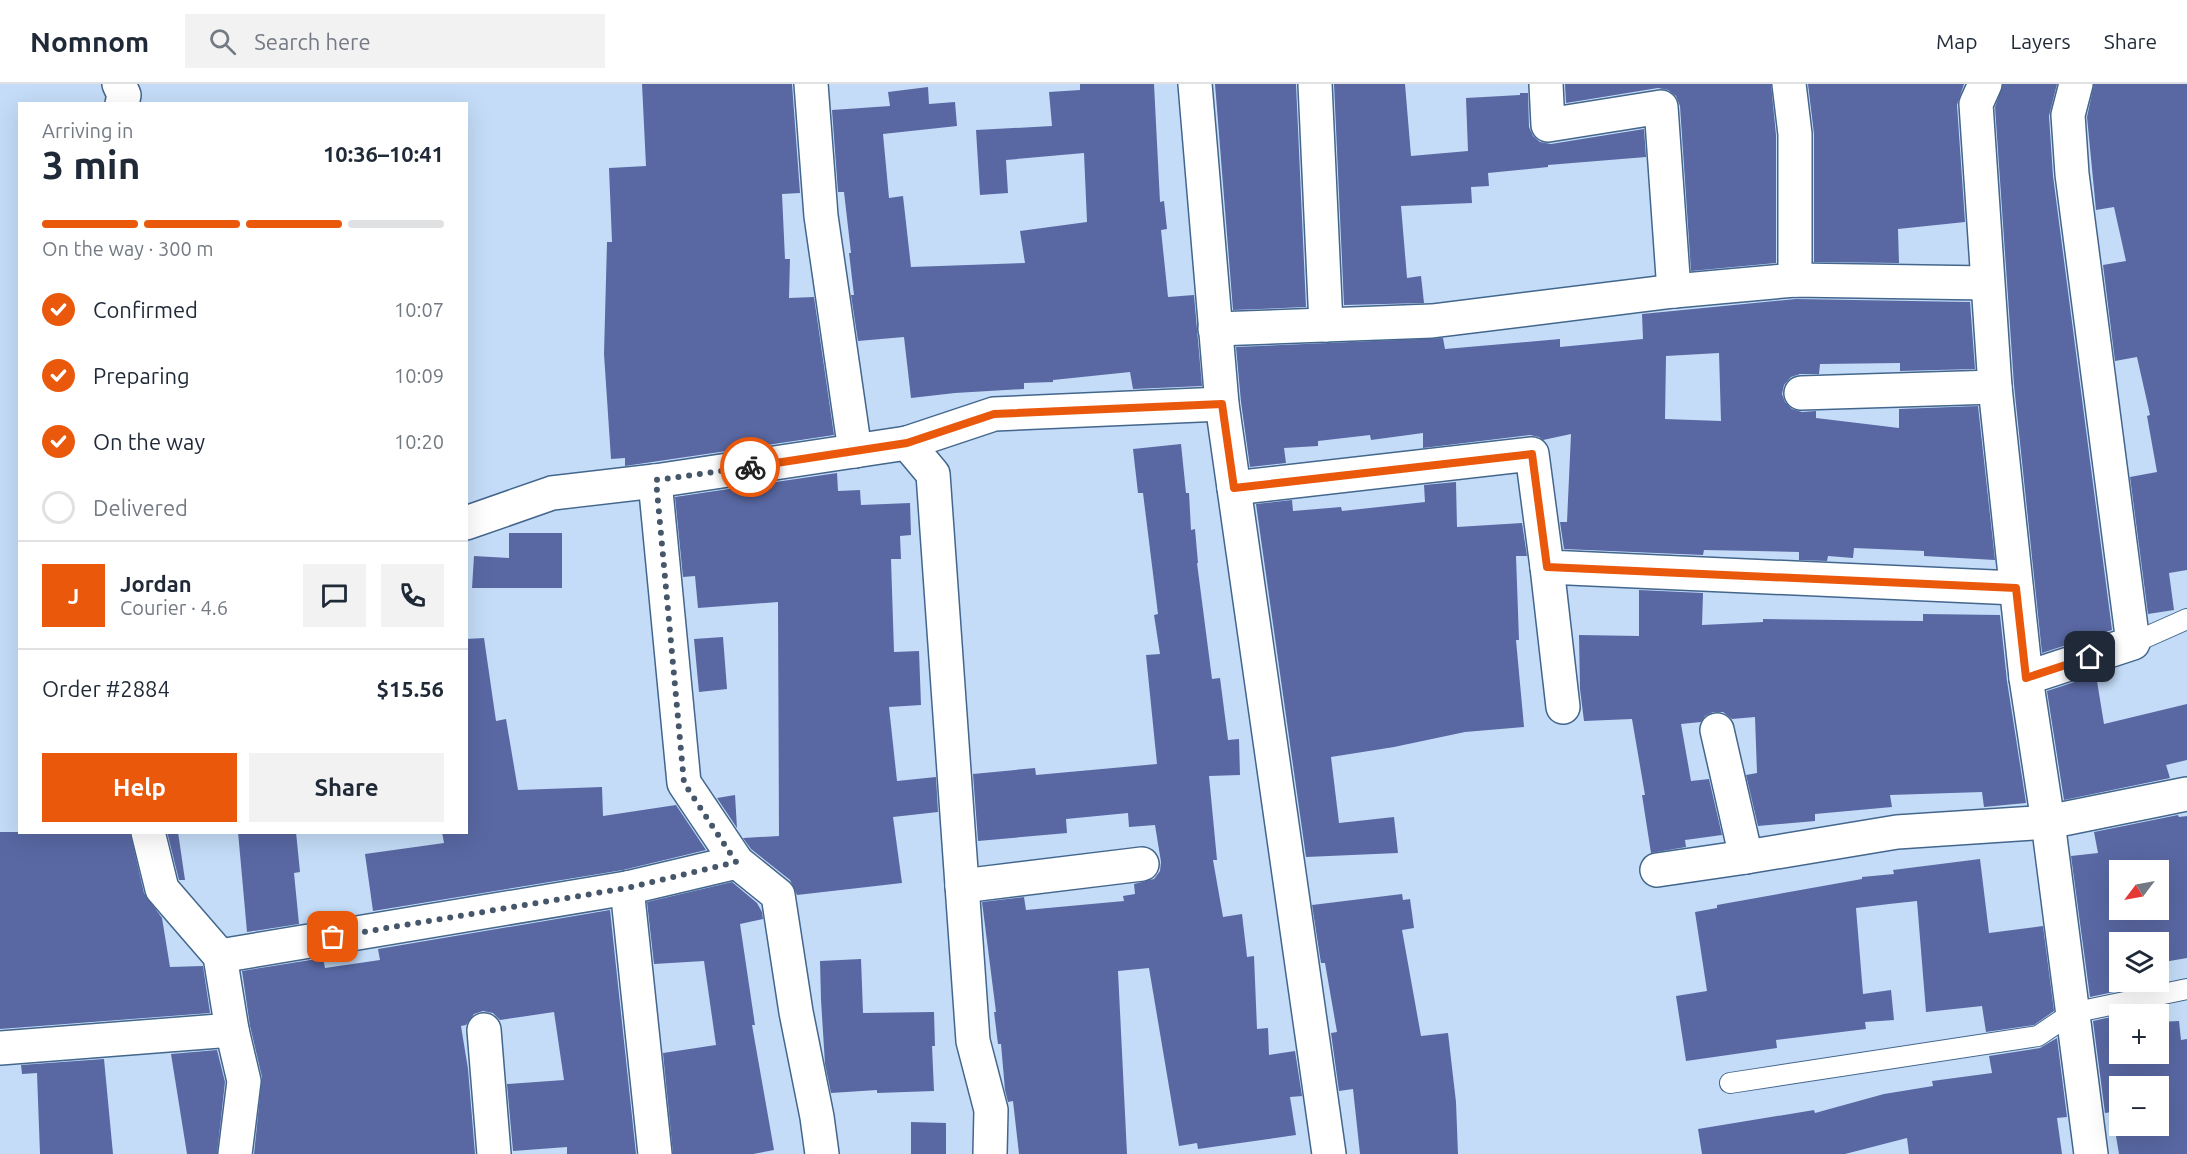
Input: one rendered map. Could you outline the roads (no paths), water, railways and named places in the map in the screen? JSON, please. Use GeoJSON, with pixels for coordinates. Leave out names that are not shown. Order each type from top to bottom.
{"type":"FeatureCollection","features":[{"type":"Feature","properties":{"kind":"street"},"geometry":{"type":"LineString","coordinates":[[119,84],[124,95],[122,102]]}},
{"type":"Feature","properties":{"kind":"street"},"geometry":{"type":"LineString","coordinates":[[811,84],[821,216],[855,451]]}},
{"type":"Feature","properties":{"kind":"street"},"geometry":{"type":"LineString","coordinates":[[1195,84],[1222,404],[1329,1154]]}},
{"type":"Feature","properties":{"kind":"street"},"geometry":{"type":"LineString","coordinates":[[1315,84],[1326,325]]}},
{"type":"Feature","properties":{"kind":"street"},"geometry":{"type":"LineString","coordinates":[[1546,84],[1548,124],[1661,107],[1674,291]]}},
{"type":"Feature","properties":{"kind":"street"},"geometry":{"type":"LineString","coordinates":[[1789,84],[1795,134],[1795,280]]}},
{"type":"Feature","properties":{"kind":"street"},"geometry":{"type":"LineString","coordinates":[[1985,84],[1976,104],[1995,387],[2026,678],[2048,822],[2091,1154]]}},
{"type":"Feature","properties":{"kind":"street"},"geometry":{"type":"LineString","coordinates":[[2026,678],[2133,643],[2072,174],[2068,115],[2076,84]]}},
{"type":"Feature","properties":{"kind":"street"},"geometry":{"type":"LineString","coordinates":[[1215,329],[1432,321],[1674,291],[1795,280],[1987,283]]}},
{"type":"Feature","properties":{"kind":"street"},"geometry":{"type":"LineString","coordinates":[[1801,393],[1995,387]]}},
{"type":"Feature","properties":{"kind":"street"},"geometry":{"type":"LineString","coordinates":[[468,523],[552,493],[907,443],[994,414],[1222,404]]}},
{"type":"Feature","properties":{"kind":"street"},"geometry":{"type":"LineString","coordinates":[[907,443],[933,474],[973,1041],[991,1110],[990,1154]]}},
{"type":"Feature","properties":{"kind":"street"},"geometry":{"type":"LineString","coordinates":[[1234,488],[1532,454],[1563,707]]}},
{"type":"Feature","properties":{"kind":"street"},"geometry":{"type":"LineString","coordinates":[[656,480],[684,783],[736,862],[778,895],[796,1012],[822,1154]]}},
{"type":"Feature","properties":{"kind":"street"},"geometry":{"type":"LineString","coordinates":[[1547,567],[2016,588]]}},
{"type":"Feature","properties":{"kind":"street"},"geometry":{"type":"LineString","coordinates":[[1717,730],[1746,857]]}},
{"type":"Feature","properties":{"kind":"street"},"geometry":{"type":"LineString","coordinates":[[1657,870],[1897,832],[2048,822],[2187,794]]}},
{"type":"Feature","properties":{"kind":"street"},"geometry":{"type":"LineString","coordinates":[[148,834],[162,889],[220,956],[232,1030],[244,1081],[235,1154]]}},
{"type":"Feature","properties":{"kind":"street"},"geometry":{"type":"LineString","coordinates":[[220,956],[627,888],[736,862]]}},
{"type":"Feature","properties":{"kind":"street"},"geometry":{"type":"LineString","coordinates":[[962,886],[1142,864]]}},
{"type":"Feature","properties":{"kind":"street"},"geometry":{"type":"LineString","coordinates":[[627,888],[655,1154]]}},
{"type":"Feature","properties":{"kind":"street"},"geometry":{"type":"LineString","coordinates":[[0,1048],[232,1030]]}},
{"type":"Feature","properties":{"kind":"street"},"geometry":{"type":"LineString","coordinates":[[484,1030],[494,1154]]}},
{"type":"Feature","properties":{"kind":"lane"},"geometry":{"type":"LineString","coordinates":[[2133,643],[2187,619]]}},
{"type":"Feature","properties":{"kind":"lane"},"geometry":{"type":"LineString","coordinates":[[1730,1083],[2038,1036],[2072,1013],[2187,989]]}}]}
